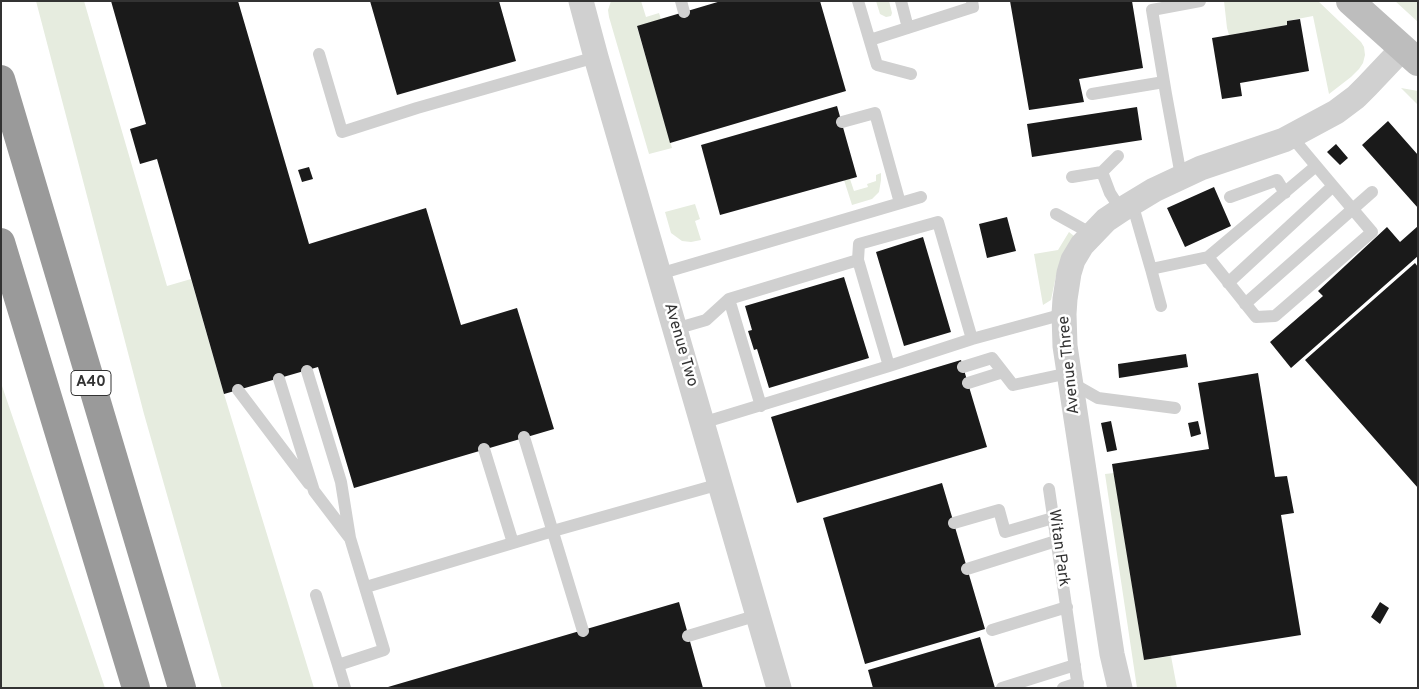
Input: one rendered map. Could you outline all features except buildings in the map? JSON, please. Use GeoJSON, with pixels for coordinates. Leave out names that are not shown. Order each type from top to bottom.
{"type":"FeatureCollection","features":[{"type":"Feature","properties":{"kind":"highway","name":"A40"},"geometry":{"type":"LineString","coordinates":[[1,79],[182,688]]}},
{"type":"Feature","properties":{"kind":"highway","name":"A40"},"geometry":{"type":"LineString","coordinates":[[1,242],[136,688]]}},
{"type":"Feature","properties":{"kind":"street","name":"Avenue Two"},"geometry":{"type":"LineString","coordinates":[[582,1],[596,57],[779,688]]}},
{"type":"Feature","properties":{"kind":"street"},"geometry":{"type":"LineString","coordinates":[[1350,1],[1410,55]]}},
{"type":"Feature","properties":{"kind":"street","name":"Avenue Three"},"geometry":{"type":"LineString","coordinates":[[1120,688],[1112,654],[1065,346],[1064,314],[1066,292],[1071,266],[1077,252],[1106,220],[1154,190],[1181,176],[1292,136],[1347,104],[1367,86],[1410,55]]}},
{"type":"Feature","properties":{"kind":"lane"},"geometry":{"type":"LineString","coordinates":[[858,1],[878,65],[911,74]]}},
{"type":"Feature","properties":{"kind":"lane"},"geometry":{"type":"LineString","coordinates":[[900,1],[908,28]]}},
{"type":"Feature","properties":{"kind":"lane"},"geometry":{"type":"LineString","coordinates":[[870,40],[973,7],[972,1]]}},
{"type":"Feature","properties":{"kind":"lane"},"geometry":{"type":"LineString","coordinates":[[1181,176],[1152,10],[1200,1]]}},
{"type":"Feature","properties":{"kind":"lane"},"geometry":{"type":"LineString","coordinates":[[319,54],[342,132],[417,108],[596,57]]}},
{"type":"Feature","properties":{"kind":"lane"},"geometry":{"type":"LineString","coordinates":[[1092,94],[1164,82]]}},
{"type":"Feature","properties":{"kind":"lane"},"geometry":{"type":"LineString","coordinates":[[842,122],[875,112],[900,203]]}},
{"type":"Feature","properties":{"kind":"lane"},"geometry":{"type":"LineString","coordinates":[[1208,257],[1256,316],[1275,316],[1372,232],[1292,136]]}},
{"type":"Feature","properties":{"kind":"lane"},"geometry":{"type":"LineString","coordinates":[[1072,177],[1102,172],[1118,156]]}},
{"type":"Feature","properties":{"kind":"lane"},"geometry":{"type":"LineString","coordinates":[[1151,269],[1208,257],[1316,166]]}},
{"type":"Feature","properties":{"kind":"lane"},"geometry":{"type":"LineString","coordinates":[[1102,172],[1110,193],[1127,206],[1151,269],[1161,306]]}},
{"type":"Feature","properties":{"kind":"lane"},"geometry":{"type":"LineString","coordinates":[[1230,197],[1277,180],[1285,192]]}},
{"type":"Feature","properties":{"kind":"lane"},"geometry":{"type":"LineString","coordinates":[[1228,283],[1333,186]]}},
{"type":"Feature","properties":{"kind":"lane"},"geometry":{"type":"LineString","coordinates":[[1246,304],[1372,192]]}},
{"type":"Feature","properties":{"kind":"lane"},"geometry":{"type":"LineString","coordinates":[[659,274],[921,197]]}},
{"type":"Feature","properties":{"kind":"lane"},"geometry":{"type":"LineString","coordinates":[[1056,214],[1092,234]]}},
{"type":"Feature","properties":{"kind":"lane"},"geometry":{"type":"LineString","coordinates":[[890,366],[858,260],[859,244],[938,222],[972,339]]}},
{"type":"Feature","properties":{"kind":"lane"},"geometry":{"type":"LineString","coordinates":[[675,330],[706,320],[729,300],[858,260]]}},
{"type":"Feature","properties":{"kind":"lane"},"geometry":{"type":"LineString","coordinates":[[729,300],[761,406]]}},
{"type":"Feature","properties":{"kind":"lane"},"geometry":{"type":"LineString","coordinates":[[702,423],[972,339],[1064,314]]}},
{"type":"Feature","properties":{"kind":"lane"},"geometry":{"type":"LineString","coordinates":[[963,367],[992,358],[1013,385],[1070,377],[1098,398],[1175,408]]}},
{"type":"Feature","properties":{"kind":"lane"},"geometry":{"type":"LineString","coordinates":[[307,370],[341,482],[350,538],[384,650],[338,665]]}},
{"type":"Feature","properties":{"kind":"lane"},"geometry":{"type":"LineString","coordinates":[[968,383],[1003,372]]}},
{"type":"Feature","properties":{"kind":"lane"},"geometry":{"type":"LineString","coordinates":[[279,379],[314,491]]}},
{"type":"Feature","properties":{"kind":"lane"},"geometry":{"type":"LineString","coordinates":[[238,390],[350,538]]}},
{"type":"Feature","properties":{"kind":"lane"},"geometry":{"type":"LineString","coordinates":[[524,437],[583,631]]}},
{"type":"Feature","properties":{"kind":"lane"},"geometry":{"type":"LineString","coordinates":[[484,449],[513,543]]}},
{"type":"Feature","properties":{"kind":"lane"},"geometry":{"type":"LineString","coordinates":[[366,587],[720,484]]}},
{"type":"Feature","properties":{"kind":"lane","name":"Witan Park"},"geometry":{"type":"LineString","coordinates":[[1049,489],[1078,685]]}},
{"type":"Feature","properties":{"kind":"lane"},"geometry":{"type":"LineString","coordinates":[[954,523],[998,510],[1005,532],[1053,518]]}},
{"type":"Feature","properties":{"kind":"lane"},"geometry":{"type":"LineString","coordinates":[[967,569],[1056,541]]}},
{"type":"Feature","properties":{"kind":"lane"},"geometry":{"type":"LineString","coordinates":[[316,595],[345,688]]}},
{"type":"Feature","properties":{"kind":"lane","name":"Witan Park"},"geometry":{"type":"LineString","coordinates":[[992,630],[1066,608]]}},
{"type":"Feature","properties":{"kind":"lane"},"geometry":{"type":"LineString","coordinates":[[688,636],[758,614]]}},
{"type":"Feature","properties":{"kind":"lane"},"geometry":{"type":"LineString","coordinates":[[1002,688],[1075,665]]}},
{"type":"Feature","properties":{"kind":"lane"},"geometry":{"type":"LineString","coordinates":[[1063,688],[1078,685]]}},
{"type":"Feature","properties":{"kind":"shaded area"},"geometry":{"type":"Polygon","coordinates":[[[36,1],[84,1],[167,286],[191,279],[224,394],[314,688],[222,688],[144,414],[36,1]]]}},
{"type":"Feature","properties":{"kind":"shaded area"},"geometry":{"type":"Polygon","coordinates":[[[611,1],[641,1],[646,17],[659,13],[661,19],[637,27],[672,148],[649,154],[609,17],[608,10],[611,1]]]}},
{"type":"Feature","properties":{"kind":"shaded area"},"geometry":{"type":"Polygon","coordinates":[[[876,1],[889,1],[891,16],[886,17],[880,14],[876,1]]]}},
{"type":"Feature","properties":{"kind":"shaded area"},"geometry":{"type":"Polygon","coordinates":[[[1224,1],[1318,1],[1361,42],[1365,55],[1363,63],[1351,77],[1329,94],[1313,16],[1287,21],[1287,25],[1229,35],[1224,1]]]}},
{"type":"Feature","properties":{"kind":"shaded area"},"geometry":{"type":"Polygon","coordinates":[[[1395,1],[1418,1],[1418,22],[1395,1]]]}},
{"type":"Feature","properties":{"kind":"shaded area"},"geometry":{"type":"Polygon","coordinates":[[[1401,88],[1418,91],[1418,105],[1401,88]]]}},
{"type":"Feature","properties":{"kind":"shaded area"},"geometry":{"type":"Polygon","coordinates":[[[881,173],[879,192],[872,199],[852,205],[844,180],[850,179],[854,191],[868,187],[867,184],[876,181],[876,175],[881,173]]]}},
{"type":"Feature","properties":{"kind":"shaded area"},"geometry":{"type":"Polygon","coordinates":[[[695,204],[700,219],[695,221],[701,240],[682,241],[671,233],[665,212],[695,204]]]}},
{"type":"Feature","properties":{"kind":"shaded area"},"geometry":{"type":"Polygon","coordinates":[[[1069,232],[1074,236],[1056,276],[1051,300],[1043,305],[1034,254],[1058,250],[1069,232]]]}},
{"type":"Feature","properties":{"kind":"shaded area"},"geometry":{"type":"Polygon","coordinates":[[[1,383],[105,688],[1,688],[1,383]]]}},
{"type":"Feature","properties":{"kind":"shaded area"},"geometry":{"type":"Polygon","coordinates":[[[1114,473],[1144,660],[1171,656],[1177,688],[1137,688],[1105,474],[1114,473]]]}}]}
